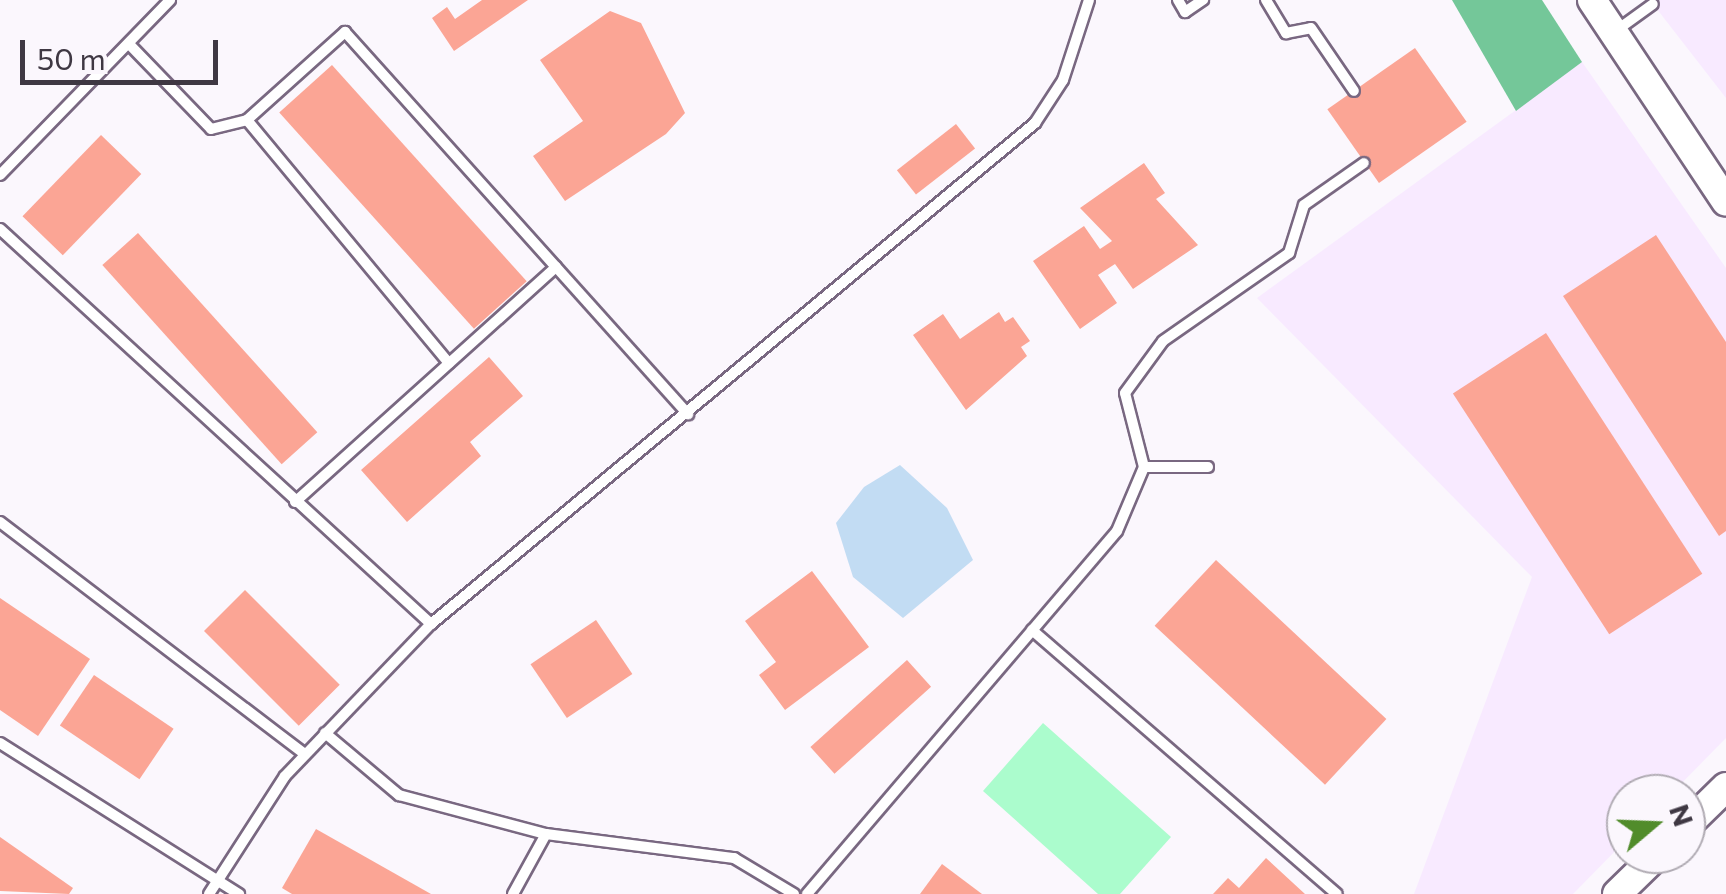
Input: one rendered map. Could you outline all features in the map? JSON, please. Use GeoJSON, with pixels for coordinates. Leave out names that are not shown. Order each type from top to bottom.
{"type":"FeatureCollection","features":[{"type":"Feature","properties":{"kind":"street"},"geometry":{"type":"LineString","coordinates":[[1592,0],[1726,202]]}},
{"type":"Feature","properties":{"kind":"street"},"geometry":{"type":"LineString","coordinates":[[1706,806],[1726,787]]}},
{"type":"Feature","properties":{"kind":"street"},"geometry":{"type":"LineString","coordinates":[[1616,894],[1637,874]]}},
{"type":"Feature","properties":{"kind":"lane"},"geometry":{"type":"LineString","coordinates":[[0,175],[170,0]]}},
{"type":"Feature","properties":{"kind":"lane"},"geometry":{"type":"LineString","coordinates":[[209,894],[305,754],[430,624],[1036,124],[1064,80],[1089,0]]}},
{"type":"Feature","properties":{"kind":"lane"},"geometry":{"type":"LineString","coordinates":[[1178,0],[1186,12],[1203,0]]}},
{"type":"Feature","properties":{"kind":"lane"},"geometry":{"type":"LineString","coordinates":[[1266,0],[1286,33],[1311,28],[1354,91]]}},
{"type":"Feature","properties":{"kind":"lane"},"geometry":{"type":"LineString","coordinates":[[1613,32],[1653,4]]}},
{"type":"Feature","properties":{"kind":"lane"},"geometry":{"type":"LineString","coordinates":[[129,44],[211,129],[247,120],[345,32],[688,414]]}},
{"type":"Feature","properties":{"kind":"lane"},"geometry":{"type":"LineString","coordinates":[[247,120],[449,363]]}},
{"type":"Feature","properties":{"kind":"lane"},"geometry":{"type":"LineString","coordinates":[[808,894],[1117,531],[1144,467],[1125,393],[1163,341],[1290,253],[1304,205],[1364,163]]}},
{"type":"Feature","properties":{"kind":"lane"},"geometry":{"type":"LineString","coordinates":[[0,229],[430,624]]}},
{"type":"Feature","properties":{"kind":"lane"},"geometry":{"type":"LineString","coordinates":[[295,502],[556,267]]}},
{"type":"Feature","properties":{"kind":"lane"},"geometry":{"type":"LineString","coordinates":[[1144,467],[1208,468]]}},
{"type":"Feature","properties":{"kind":"lane"},"geometry":{"type":"LineString","coordinates":[[0,522],[305,754]]}},
{"type":"Feature","properties":{"kind":"lane"},"geometry":{"type":"LineString","coordinates":[[1032,630],[1337,894]]}},
{"type":"Feature","properties":{"kind":"lane"},"geometry":{"type":"LineString","coordinates":[[325,733],[399,796],[546,834],[734,858],[794,894]]}},
{"type":"Feature","properties":{"kind":"lane"},"geometry":{"type":"LineString","coordinates":[[0,743],[239,894]]}},
{"type":"Feature","properties":{"kind":"lane"},"geometry":{"type":"LineString","coordinates":[[512,894],[546,834]]}},
{"type":"Feature","properties":{"kind":"shaded area"},"geometry":{"type":"Polygon","coordinates":[[[1650,0],[1726,0],[1726,98],[1653,4],[1650,0]]]}},
{"type":"Feature","properties":{"kind":"shaded area"},"geometry":{"type":"Polygon","coordinates":[[[1582,62],[1726,268],[1726,738],[1691,774],[1606,774],[1606,860],[1573,894],[1414,894],[1532,577],[1257,298],[1582,62]]]}},
{"type":"Feature","properties":{"kind":"green space"},"geometry":{"type":"Polygon","coordinates":[[[1452,0],[1542,0],[1582,62],[1516,111],[1452,0]]]}},
{"type":"Feature","properties":{"kind":"green space"},"geometry":{"type":"Polygon","coordinates":[[[1043,723],[1171,837],[1120,894],[1098,894],[983,791],[1043,723]]]}},
{"type":"Feature","properties":{"kind":"water"},"geometry":{"type":"Polygon","coordinates":[[[900,465],[947,508],[973,560],[903,618],[853,577],[836,523],[864,487],[900,465]]]}},
{"type":"Feature","properties":{"kind":"building"},"geometry":{"type":"Polygon","coordinates":[[[482,0],[528,0],[454,51],[432,18],[447,7],[455,19],[482,0]]]}},
{"type":"Feature","properties":{"kind":"building"},"geometry":{"type":"Polygon","coordinates":[[[610,11],[641,23],[685,113],[666,134],[565,201],[533,156],[583,121],[540,60],[610,11]]]}},
{"type":"Feature","properties":{"kind":"building"},"geometry":{"type":"Polygon","coordinates":[[[1415,48],[1467,122],[1379,183],[1327,109],[1415,48]]]}},
{"type":"Feature","properties":{"kind":"building"},"geometry":{"type":"Polygon","coordinates":[[[332,65],[527,281],[474,329],[279,113],[332,65]]]}},
{"type":"Feature","properties":{"kind":"building"},"geometry":{"type":"Polygon","coordinates":[[[956,124],[975,148],[916,195],[897,170],[956,124]]]}},
{"type":"Feature","properties":{"kind":"building"},"geometry":{"type":"Polygon","coordinates":[[[101,135],[141,174],[63,255],[23,216],[101,135]]]}},
{"type":"Feature","properties":{"kind":"building"},"geometry":{"type":"Polygon","coordinates":[[[1144,163],[1165,193],[1156,199],[1198,245],[1133,289],[1115,264],[1098,275],[1117,303],[1080,329],[1033,261],[1084,226],[1100,249],[1112,241],[1080,208],[1144,163]]]}},
{"type":"Feature","properties":{"kind":"building"},"geometry":{"type":"Polygon","coordinates":[[[138,233],[317,432],[282,464],[102,265],[138,233]]]}},
{"type":"Feature","properties":{"kind":"building"},"geometry":{"type":"Polygon","coordinates":[[[1656,235],[1726,342],[1726,531],[1719,536],[1563,296],[1656,235]]]}},
{"type":"Feature","properties":{"kind":"building"},"geometry":{"type":"Polygon","coordinates":[[[999,312],[1005,322],[1013,317],[1030,341],[1021,347],[1027,356],[966,410],[913,335],[943,314],[960,339],[999,312]]]}},
{"type":"Feature","properties":{"kind":"building"},"geometry":{"type":"Polygon","coordinates":[[[1546,333],[1702,574],[1609,634],[1453,393],[1546,333]]]}},
{"type":"Feature","properties":{"kind":"building"},"geometry":{"type":"Polygon","coordinates":[[[489,357],[523,396],[470,442],[481,456],[407,522],[361,470],[489,357]]]}},
{"type":"Feature","properties":{"kind":"building"},"geometry":{"type":"Polygon","coordinates":[[[1216,560],[1386,719],[1325,785],[1155,626],[1216,560]]]}},
{"type":"Feature","properties":{"kind":"building"},"geometry":{"type":"Polygon","coordinates":[[[812,571],[869,647],[785,710],[759,675],[776,662],[745,621],[812,571]]]}},
{"type":"Feature","properties":{"kind":"building"},"geometry":{"type":"Polygon","coordinates":[[[245,590],[340,685],[299,726],[204,631],[245,590]]]}},
{"type":"Feature","properties":{"kind":"building"},"geometry":{"type":"Polygon","coordinates":[[[0,598],[90,659],[38,736],[0,710],[0,598]]]}},
{"type":"Feature","properties":{"kind":"building"},"geometry":{"type":"Polygon","coordinates":[[[596,620],[632,674],[567,718],[531,664],[596,620]]]}},
{"type":"Feature","properties":{"kind":"building"},"geometry":{"type":"Polygon","coordinates":[[[907,660],[931,687],[834,774],[810,747],[907,660]]]}},
{"type":"Feature","properties":{"kind":"building"},"geometry":{"type":"Polygon","coordinates":[[[94,675],[174,729],[139,779],[60,726],[94,675]]]}},
{"type":"Feature","properties":{"kind":"building"},"geometry":{"type":"Polygon","coordinates":[[[316,829],[431,894],[292,894],[282,888],[316,829]]]}},
{"type":"Feature","properties":{"kind":"building"},"geometry":{"type":"Polygon","coordinates":[[[0,837],[73,888],[69,894],[0,891],[0,837]]]}},
{"type":"Feature","properties":{"kind":"building"},"geometry":{"type":"Polygon","coordinates":[[[1266,858],[1305,894],[1213,894],[1228,878],[1239,888],[1266,858]]]}},
{"type":"Feature","properties":{"kind":"building"},"geometry":{"type":"Polygon","coordinates":[[[942,864],[982,894],[920,894],[942,864]]]}}]}
